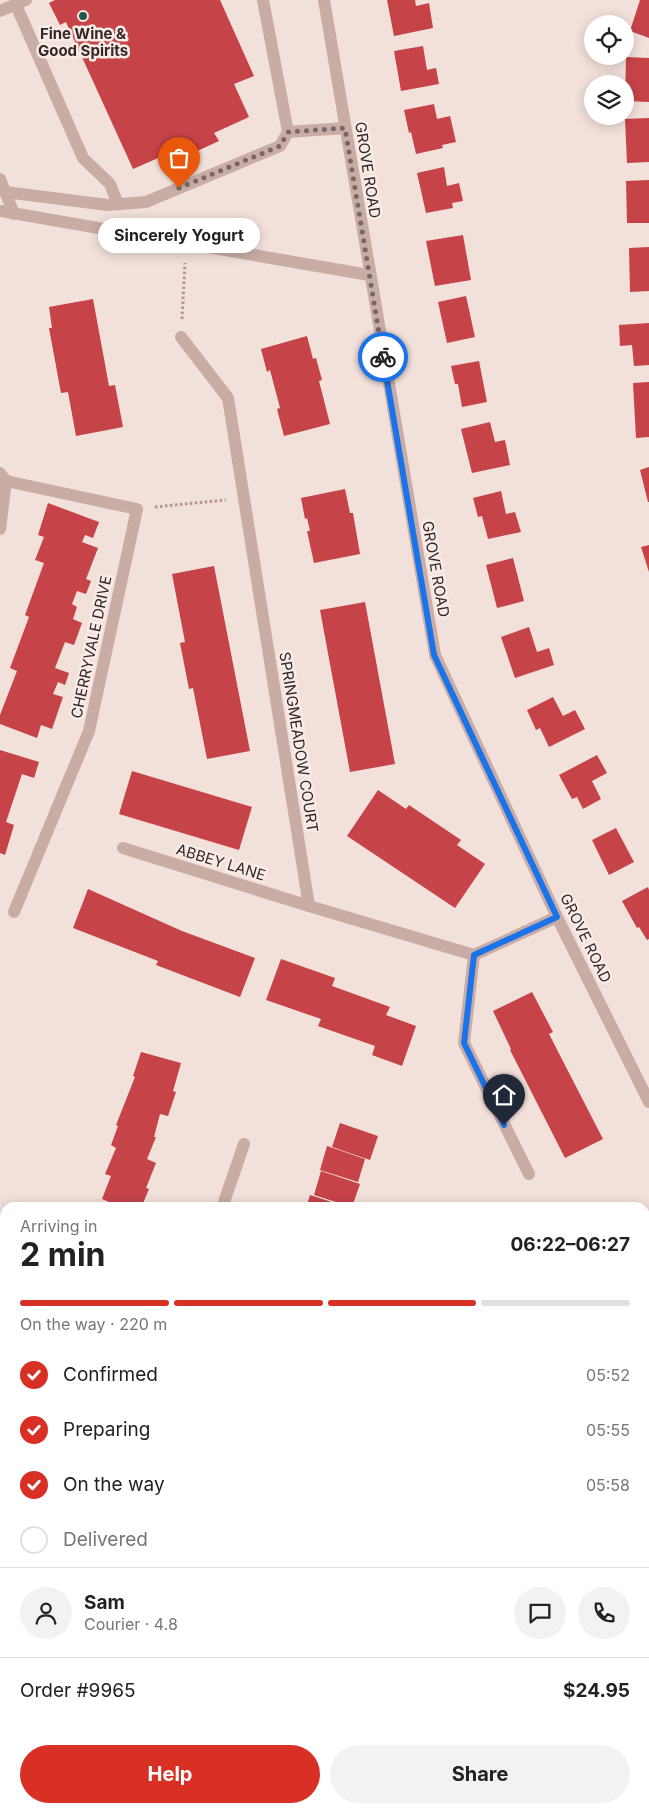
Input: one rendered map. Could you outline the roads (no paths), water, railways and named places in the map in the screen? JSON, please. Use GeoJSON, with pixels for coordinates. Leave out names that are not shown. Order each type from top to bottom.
{"type":"FeatureCollection","features":[{"type":"Feature","properties":{"kind":"street"},"geometry":{"type":"LineString","coordinates":[[5,192],[108,205],[146,202],[280,146],[288,132],[263,0]]}},
{"type":"Feature","properties":{"kind":"street","name":"GROVE ROAD"},"geometry":{"type":"LineString","coordinates":[[324,0],[434,655],[557,917],[649,1102]]}},
{"type":"Feature","properties":{"kind":"street"},"geometry":{"type":"LineString","coordinates":[[0,11],[21,2],[83,158],[110,184],[118,204]]}},
{"type":"Feature","properties":{"kind":"street"},"geometry":{"type":"LineString","coordinates":[[288,132],[345,128]]}},
{"type":"Feature","properties":{"kind":"street"},"geometry":{"type":"LineString","coordinates":[[0,179],[14,214]]}},
{"type":"Feature","properties":{"kind":"street"},"geometry":{"type":"LineString","coordinates":[[0,212],[369,275]]}},
{"type":"Feature","properties":{"kind":"street","name":"SPRINGMEADOW COURT"},"geometry":{"type":"LineString","coordinates":[[181,337],[228,398],[309,906]]}},
{"type":"Feature","properties":{"kind":"street"},"geometry":{"type":"LineString","coordinates":[[0,529],[3,477]]}},
{"type":"Feature","properties":{"kind":"street","name":"CHERRYVALE DRIVE"},"geometry":{"type":"LineString","coordinates":[[3,477],[137,509],[89,731],[14,912]]}},
{"type":"Feature","properties":{"kind":"street","name":"ABBEY LANE"},"geometry":{"type":"LineString","coordinates":[[123,848],[309,906]]}},
{"type":"Feature","properties":{"kind":"street"},"geometry":{"type":"LineString","coordinates":[[309,906],[474,955],[557,917]]}},
{"type":"Feature","properties":{"kind":"street"},"geometry":{"type":"LineString","coordinates":[[474,955],[464,1043],[529,1174]]}},
{"type":"Feature","properties":{"kind":"street"},"geometry":{"type":"LineString","coordinates":[[224,1202],[244,1144]]}},
{"type":"Feature","properties":{"kind":"place","name":"Fine Wine & Good Spirits"},"geometry":{"type":"Point","coordinates":[83,16]}},
{"type":"Feature","properties":{"kind":"place","name":"Sincerely Yogurt"},"geometry":{"type":"Point","coordinates":[179,188]}}]}
